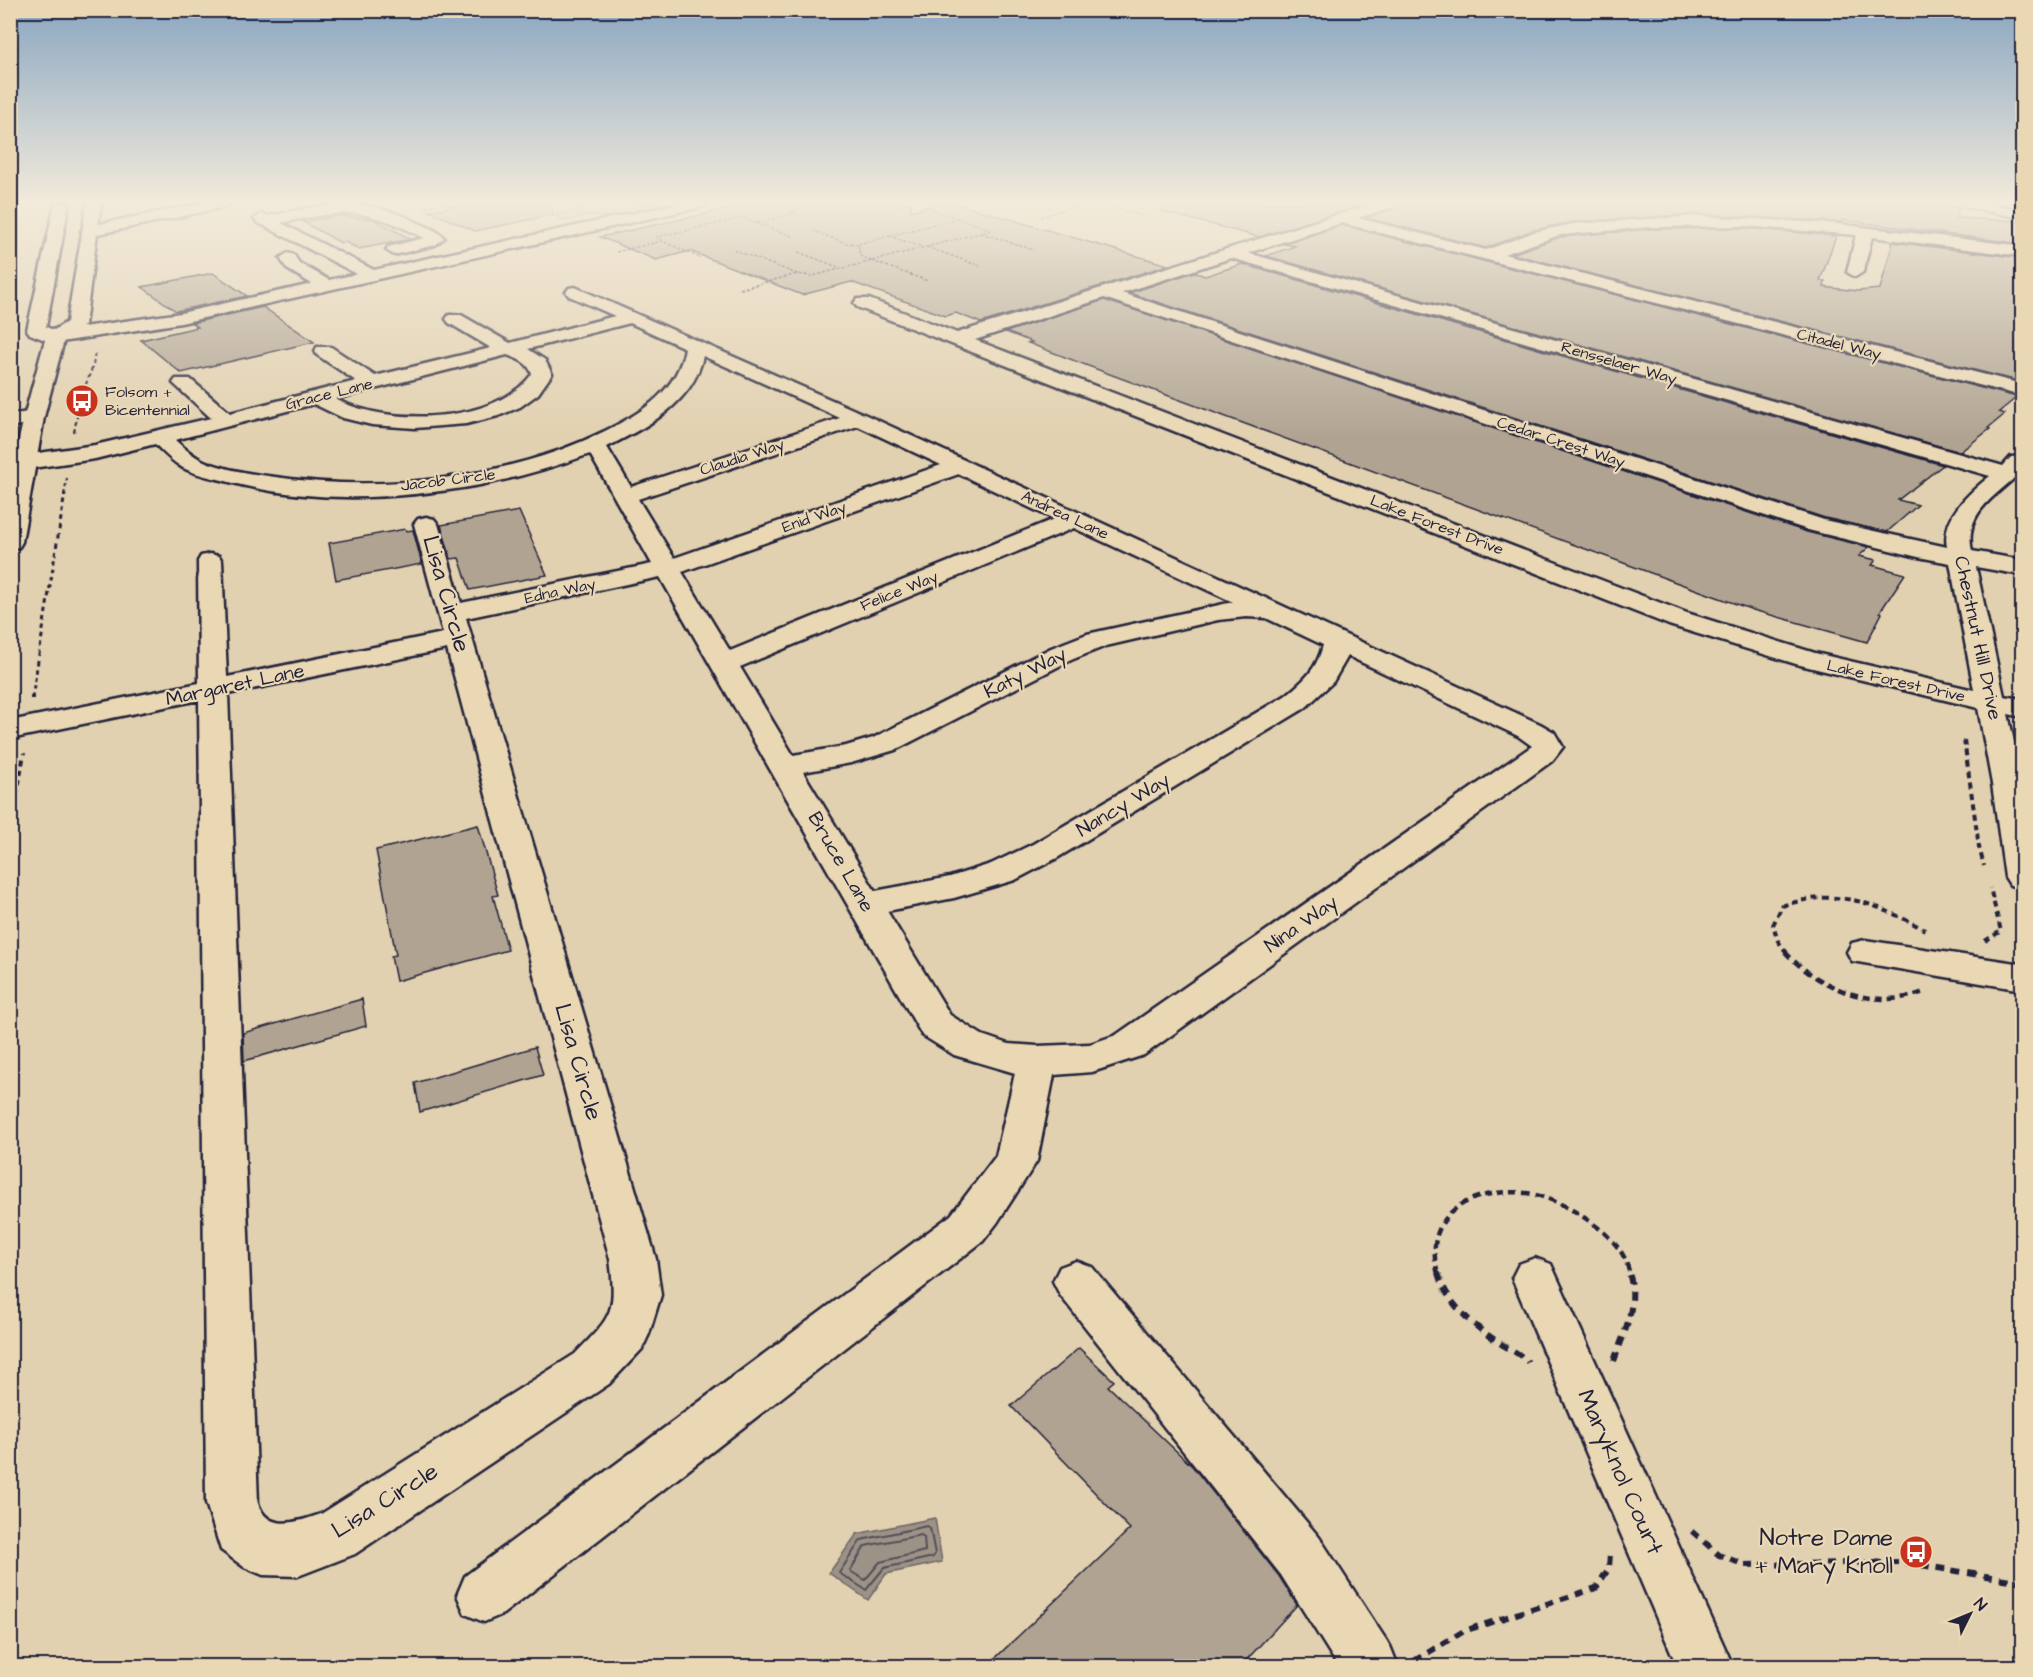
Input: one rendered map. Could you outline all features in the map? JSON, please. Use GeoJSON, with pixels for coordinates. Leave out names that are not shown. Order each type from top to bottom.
{"type":"FeatureCollection","features":[{"type":"Feature","properties":{"kind":"street"},"geometry":{"type":"LineString","coordinates":[[46,281],[36,330],[55,336],[164,321],[347,281]]}},
{"type":"Feature","properties":{"kind":"street"},"geometry":{"type":"LineString","coordinates":[[10,542],[34,417],[55,336],[76,325],[82,281]]}},
{"type":"Feature","properties":{"kind":"street"},"geometry":{"type":"LineString","coordinates":[[327,281],[356,293]]}},
{"type":"Feature","properties":{"kind":"street"},"geometry":{"type":"LineString","coordinates":[[958,339],[1142,281]]}},
{"type":"Feature","properties":{"kind":"street","name":"Rensselaer Way"},"geometry":{"type":"LineString","coordinates":[[1334,281],[2015,466]]}},
{"type":"Feature","properties":{"kind":"street","name":"Citadel Way"},"geometry":{"type":"LineString","coordinates":[[1592,281],[2022,390]]}},
{"type":"Feature","properties":{"kind":"street","name":"Andrea Lane"},"geometry":{"type":"LineString","coordinates":[[575,292],[859,419],[1529,730],[1543,738],[1548,747]]}},
{"type":"Feature","properties":{"kind":"street","name":"Cedar Crest Way"},"geometry":{"type":"LineString","coordinates":[[1105,293],[1816,525],[1960,558],[2022,567]]}},
{"type":"Feature","properties":{"kind":"street","name":"Lake Forest Drive"},"geometry":{"type":"LineString","coordinates":[[863,303],[1678,619],[1803,659],[1886,680],[2022,708]]}},
{"type":"Feature","properties":{"kind":"street","name":"Grace Lane"},"geometry":{"type":"LineString","coordinates":[[25,462],[95,452],[160,437],[630,318]]}},
{"type":"Feature","properties":{"kind":"street"},"geometry":{"type":"LineString","coordinates":[[316,397],[348,413],[395,422],[431,421],[502,408],[524,397],[537,385],[542,374],[538,364],[455,319]]}},
{"type":"Feature","properties":{"kind":"street","name":"Jacob Circle"},"geometry":{"type":"LineString","coordinates":[[160,437],[174,452],[197,466],[230,477],[271,485],[319,489],[405,486],[481,477],[554,461],[618,435],[671,398],[686,380],[694,363],[695,346]]}},
{"type":"Feature","properties":{"kind":"street"},"geometry":{"type":"LineString","coordinates":[[324,351],[372,383]]}},
{"type":"Feature","properties":{"kind":"street"},"geometry":{"type":"LineString","coordinates":[[183,383],[226,420]]}},
{"type":"Feature","properties":{"kind":"street"},"geometry":{"type":"LineString","coordinates":[[10,421],[34,417]]}},
{"type":"Feature","properties":{"kind":"street","name":"Claudia Way"},"geometry":{"type":"LineString","coordinates":[[625,496],[859,419]]}},
{"type":"Feature","properties":{"kind":"street","name":"Bruce Lane"},"geometry":{"type":"LineString","coordinates":[[595,445],[936,1025],[968,1045],[1006,1058],[1037,1061]]}},
{"type":"Feature","properties":{"kind":"street","name":"Enid Way"},"geometry":{"type":"LineString","coordinates":[[668,568],[960,466]]}},
{"type":"Feature","properties":{"kind":"street","name":"Chestnut Hill Drive"},"geometry":{"type":"LineString","coordinates":[[2015,466],[1970,505],[1960,521],[1958,537],[1960,558],[2007,784],[2022,877]]}},
{"type":"Feature","properties":{"kind":"street","name":"Felice Way"},"geometry":{"type":"LineString","coordinates":[[724,664],[1074,519]]}},
{"type":"Feature","properties":{"kind":"street","name":"Lisa Circle"},"geometry":{"type":"LineString","coordinates":[[210,561],[232,1503],[240,1531],[263,1548],[298,1549],[336,1534],[592,1370],[625,1334],[638,1295],[630,1248],[426,524]]}},
{"type":"Feature","properties":{"kind":"street","name":"Edna Way"},"geometry":{"type":"LineString","coordinates":[[455,625],[668,568]]}},
{"type":"Feature","properties":{"kind":"street","name":"Katy Way"},"geometry":{"type":"LineString","coordinates":[[784,766],[851,754],[884,744],[1061,654],[1096,640],[1218,612],[1246,609],[1275,612]]}},
{"type":"Feature","properties":{"kind":"street","name":"Margaret Lane"},"geometry":{"type":"LineString","coordinates":[[10,730],[213,690],[455,625]]}},
{"type":"Feature","properties":{"kind":"street","name":"Nancy Way"},"geometry":{"type":"LineString","coordinates":[[866,904],[954,887],[1003,872],[1045,851],[1295,702],[1319,683],[1334,663],[1338,641]]}},
{"type":"Feature","properties":{"kind":"street","name":"Nina Way"},"geometry":{"type":"LineString","coordinates":[[1037,1061],[1092,1058],[1130,1045],[1548,747]]}},
{"type":"Feature","properties":{"kind":"street"},"geometry":{"type":"LineString","coordinates":[[1865,952],[2022,977]]}},
{"type":"Feature","properties":{"kind":"street"},"geometry":{"type":"LineString","coordinates":[[484,1595],[967,1228],[1016,1161],[1037,1061]]}},
{"type":"Feature","properties":{"kind":"street","name":"Maryknol Court"},"geometry":{"type":"LineString","coordinates":[[1535,1278],[1705,1666]]}},
{"type":"Feature","properties":{"kind":"street"},"geometry":{"type":"LineString","coordinates":[[1076,1281],[1300,1556],[1370,1666]]}},
{"type":"Feature","properties":{"kind":"path"},"geometry":{"type":"LineString","coordinates":[[740,289],[769,281]]}},
{"type":"Feature","properties":{"kind":"path"},"geometry":{"type":"LineString","coordinates":[[1963,734],[1984,868]]}},
{"type":"Feature","properties":{"kind":"path"},"geometry":{"type":"LineString","coordinates":[[1976,941],[1987,940],[2001,931],[1987,879]]}},
{"type":"Feature","properties":{"kind":"path"},"geometry":{"type":"LineString","coordinates":[[1928,990],[1918,996],[1889,998],[1856,996],[1816,977],[1797,963],[1779,945],[1773,926],[1782,906],[1803,897],[1829,896],[1865,901],[1931,933]]}},
{"type":"Feature","properties":{"kind":"water"},"geometry":{"type":"Polygon","coordinates":[[[935,1518],[942,1562],[886,1574],[868,1600],[829,1573],[857,1534],[935,1518]]]}},
{"type":"Feature","properties":{"kind":"building"},"geometry":{"type":"Polygon","coordinates":[[[171,281],[225,281],[247,296],[176,311],[142,287],[171,281]]]}},
{"type":"Feature","properties":{"kind":"building"},"geometry":{"type":"Polygon","coordinates":[[[767,281],[1116,281],[981,323],[956,313],[946,316],[851,282],[802,295],[767,281]]]}},
{"type":"Feature","properties":{"kind":"building"},"geometry":{"type":"Polygon","coordinates":[[[1165,281],[1302,281],[1943,465],[1898,500],[1918,505],[1887,532],[1825,518],[1129,293],[1165,281]]]}},
{"type":"Feature","properties":{"kind":"building"},"geometry":{"type":"Polygon","coordinates":[[[1355,281],[1563,281],[2017,397],[1999,412],[2005,414],[1988,428],[1990,429],[1960,452],[1355,281]]]}},
{"type":"Feature","properties":{"kind":"building"},"geometry":{"type":"Polygon","coordinates":[[[1621,281],[1825,281],[1824,287],[1858,291],[1880,289],[1882,281],[2022,281],[2022,382],[1621,281]]]}},
{"type":"Feature","properties":{"kind":"building"},"geometry":{"type":"Polygon","coordinates":[[[1104,300],[1807,532],[1869,547],[1859,556],[1876,560],[1872,565],[1905,574],[1880,612],[1882,613],[1867,642],[1753,610],[1678,583],[1104,372],[1028,343],[1032,342],[1006,332],[1104,300]]]}},
{"type":"Feature","properties":{"kind":"building"},"geometry":{"type":"Polygon","coordinates":[[[263,307],[314,342],[181,373],[141,340],[198,327],[192,323],[263,307]]]}},
{"type":"Feature","properties":{"kind":"building"},"geometry":{"type":"Polygon","coordinates":[[[519,511],[547,575],[470,590],[459,558],[451,559],[441,525],[519,511]]]}},
{"type":"Feature","properties":{"kind":"building"},"geometry":{"type":"Polygon","coordinates":[[[405,529],[406,531],[413,530],[422,564],[336,580],[329,543],[405,529]]]}},
{"type":"Feature","properties":{"kind":"building"},"geometry":{"type":"Polygon","coordinates":[[[478,825],[498,895],[493,896],[508,950],[396,981],[391,956],[396,955],[376,850],[478,825]]]}},
{"type":"Feature","properties":{"kind":"building"},"geometry":{"type":"Polygon","coordinates":[[[362,999],[366,1026],[244,1061],[243,1033],[362,999]]]}},
{"type":"Feature","properties":{"kind":"building"},"geometry":{"type":"Polygon","coordinates":[[[535,1047],[543,1075],[420,1112],[415,1083],[535,1047]]]}},
{"type":"Feature","properties":{"kind":"building"},"geometry":{"type":"Polygon","coordinates":[[[1079,1348],[1114,1381],[1108,1386],[1193,1467],[1279,1576],[1297,1605],[1241,1666],[987,1666],[1130,1529],[1011,1406],[1079,1348]]]}},
{"type":"Feature","properties":{"kind":"place","name":"Folsom + Bicentennial"},"geometry":{"type":"Point","coordinates":[82,401]}},
{"type":"Feature","properties":{"kind":"place","name":"Notre Dame + Mary Knoll"},"geometry":{"type":"Point","coordinates":[1916,1552]}}]}
